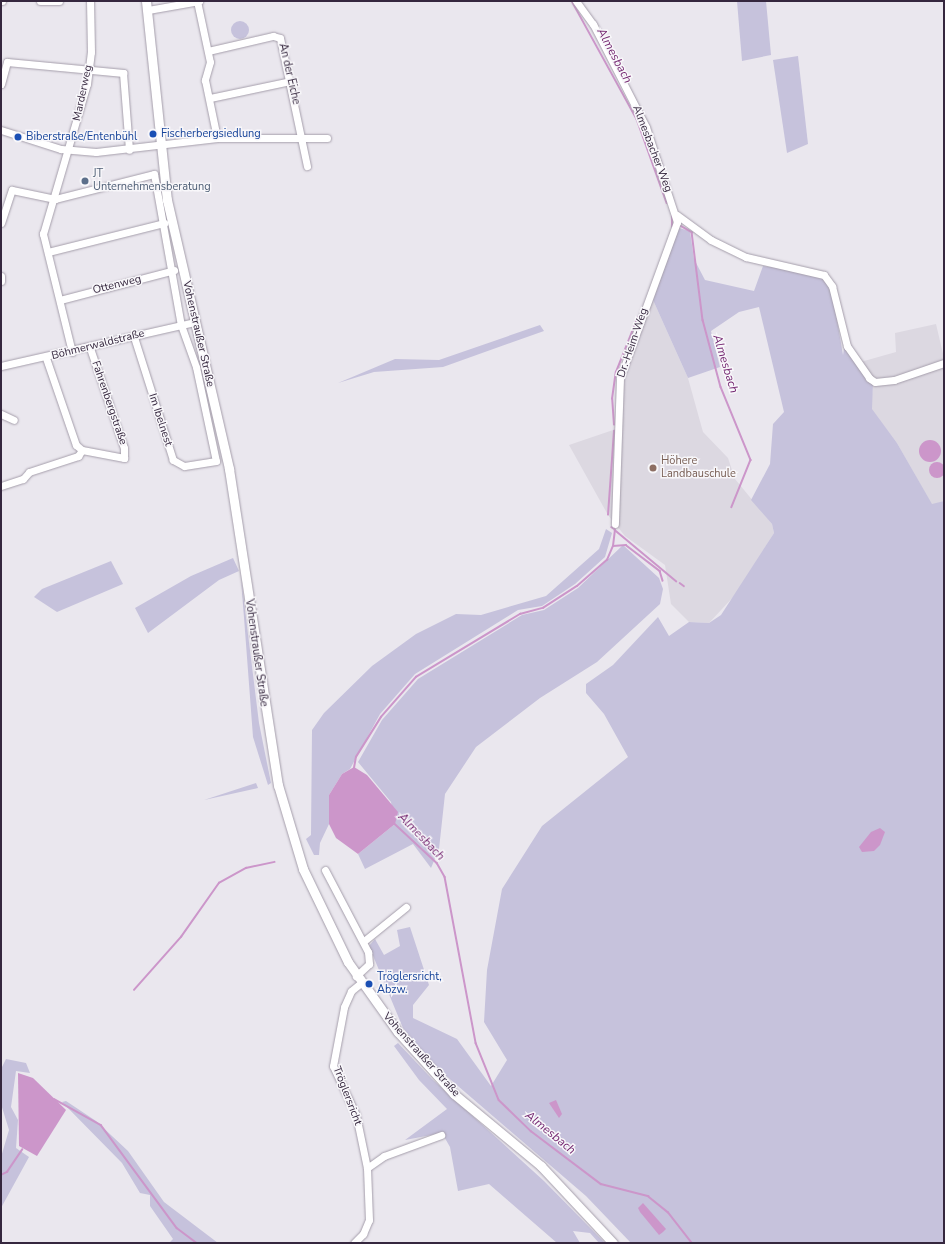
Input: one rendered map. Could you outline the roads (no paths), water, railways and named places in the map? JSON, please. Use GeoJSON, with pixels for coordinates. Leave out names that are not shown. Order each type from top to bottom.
{"type":"FeatureCollection","features":[{"type":"Feature","properties":{"kind":"main road","name":"Vohenstraußer Straße"},"geometry":{"type":"LineString","coordinates":[[147,6],[159,145],[194,322],[229,469],[278,785],[318,905],[359,979],[398,1032],[454,1094],[580,1204],[614,1243]]}},
{"type":"Feature","properties":{"kind":"street"},"geometry":{"type":"LineString","coordinates":[[40,1],[59,1]]}},
{"type":"Feature","properties":{"kind":"street","name":"Marderweg"},"geometry":{"type":"LineString","coordinates":[[72,352],[43,234],[70,150],[90,69],[90,1]]}},
{"type":"Feature","properties":{"kind":"street"},"geometry":{"type":"LineString","coordinates":[[147,6],[198,1],[210,62],[205,80],[210,98],[217,138]]}},
{"type":"Feature","properties":{"kind":"street","name":"Almesbacher Weg"},"geometry":{"type":"LineString","coordinates":[[576,1],[593,24],[646,127],[677,215]]}},
{"type":"Feature","properties":{"kind":"street","name":"An der Eiche"},"geometry":{"type":"LineString","coordinates":[[208,50],[278,37],[283,42],[303,136],[307,166]]}},
{"type":"Feature","properties":{"kind":"street"},"geometry":{"type":"LineString","coordinates":[[1,84],[7,62],[123,73],[129,150]]}},
{"type":"Feature","properties":{"kind":"street"},"geometry":{"type":"LineString","coordinates":[[210,98],[291,81]]}},
{"type":"Feature","properties":{"kind":"street"},"geometry":{"type":"LineString","coordinates":[[1,130],[70,150],[129,150],[217,138],[303,136],[327,138]]}},
{"type":"Feature","properties":{"kind":"street","name":"Vohenstraußer Straße"},"geometry":{"type":"LineString","coordinates":[[55,199],[154,174],[174,270],[181,325],[196,367],[216,461]]}},
{"type":"Feature","properties":{"kind":"street"},"geometry":{"type":"LineString","coordinates":[[1,223],[12,190],[55,199]]}},
{"type":"Feature","properties":{"kind":"street"},"geometry":{"type":"LineString","coordinates":[[677,215],[711,240],[746,257],[824,275],[832,286],[847,346],[869,378],[876,382],[894,380],[944,363]]}},
{"type":"Feature","properties":{"kind":"street","name":"Dr.-Heim-Weg"},"geometry":{"type":"LineString","coordinates":[[615,524],[620,378],[676,230],[677,215]]}},
{"type":"Feature","properties":{"kind":"street"},"geometry":{"type":"LineString","coordinates":[[48,252],[164,223]]}},
{"type":"Feature","properties":{"kind":"street","name":"Ottenweg"},"geometry":{"type":"LineString","coordinates":[[60,300],[174,270]]}},
{"type":"Feature","properties":{"kind":"street"},"geometry":{"type":"LineString","coordinates":[[1,276],[1,281]]}},
{"type":"Feature","properties":{"kind":"street","name":"Böhmerwaldstraße"},"geometry":{"type":"LineString","coordinates":[[1,366],[90,348],[194,322]]}},
{"type":"Feature","properties":{"kind":"street","name":"Im Ibelnest"},"geometry":{"type":"LineString","coordinates":[[134,336],[173,460],[184,466],[216,461]]}},
{"type":"Feature","properties":{"kind":"street","name":"Fahrenbergstraße"},"geometry":{"type":"LineString","coordinates":[[82,450],[124,458],[124,448],[90,348]]}},
{"type":"Feature","properties":{"kind":"street"},"geometry":{"type":"LineString","coordinates":[[1,486],[23,479],[29,472],[78,456],[82,450],[76,445],[46,358]]}},
{"type":"Feature","properties":{"kind":"street"},"geometry":{"type":"LineString","coordinates":[[1,414],[14,420]]}},
{"type":"Feature","properties":{"kind":"street"},"geometry":{"type":"LineString","coordinates":[[325,870],[364,941],[406,907]]}},
{"type":"Feature","properties":{"kind":"street","name":"Tröglersricht"},"geometry":{"type":"LineString","coordinates":[[354,1243],[364,1234],[369,1220],[367,1168],[356,1115],[333,1066],[344,1007],[351,992],[369,964],[364,941]]}},
{"type":"Feature","properties":{"kind":"street"},"geometry":{"type":"LineString","coordinates":[[367,1168],[390,1153],[441,1135]]}},
{"type":"Feature","properties":{"kind":"waterway","name":"Almesbach"},"geometry":{"type":"LineString","coordinates":[[572,1],[637,119],[667,203]]}},
{"type":"Feature","properties":{"kind":"waterway","name":"Almesbach"},"geometry":{"type":"LineString","coordinates":[[672,215],[672,227]]}},
{"type":"Feature","properties":{"kind":"waterway","name":"Almesbach"},"geometry":{"type":"LineString","coordinates":[[681,226],[692,232],[703,320],[721,387],[751,460],[732,507]]}},
{"type":"Feature","properties":{"kind":"waterway"},"geometry":{"type":"LineString","coordinates":[[614,425],[612,399],[616,372],[638,317]]}},
{"type":"Feature","properties":{"kind":"waterway"},"geometry":{"type":"LineString","coordinates":[[608,515],[614,431]]}},
{"type":"Feature","properties":{"kind":"waterway","name":"Almesbach"},"geometry":{"type":"LineString","coordinates":[[354,768],[356,757],[381,717],[416,677],[520,614],[543,608],[577,586],[607,560],[613,546],[615,530],[612,528]]}},
{"type":"Feature","properties":{"kind":"waterway","name":"Almesbach"},"geometry":{"type":"LineString","coordinates":[[615,530],[676,581]]}},
{"type":"Feature","properties":{"kind":"waterway","name":"Almesbach"},"geometry":{"type":"LineString","coordinates":[[613,546],[626,545],[660,571],[663,581]]}},
{"type":"Feature","properties":{"kind":"waterway","name":"Almesbach"},"geometry":{"type":"LineString","coordinates":[[680,583],[684,586]]}},
{"type":"Feature","properties":{"kind":"waterway","name":"Almesbach"},"geometry":{"type":"LineString","coordinates":[[394,823],[437,863],[445,877],[476,1043],[499,1100],[531,1131],[601,1184],[648,1196],[668,1212],[692,1243]]}},
{"type":"Feature","properties":{"kind":"waterway"},"geometry":{"type":"LineString","coordinates":[[134,990],[181,937],[219,883],[246,868],[274,862]]}},
{"type":"Feature","properties":{"kind":"waterway"},"geometry":{"type":"LineString","coordinates":[[54,1099],[101,1125],[177,1228],[197,1243]]}},
{"type":"Feature","properties":{"kind":"waterway"},"geometry":{"type":"LineString","coordinates":[[1,1175],[7,1172],[22,1150]]}},
{"type":"Feature","properties":{"kind":"place","name":"Fischerbergsiedlung"},"geometry":{"type":"Point","coordinates":[153,134]}},
{"type":"Feature","properties":{"kind":"place","name":"Biberstraße/Entenbühl"},"geometry":{"type":"Point","coordinates":[18,137]}},
{"type":"Feature","properties":{"kind":"place","name":"JT Unternehmensberatung"},"geometry":{"type":"Point","coordinates":[85,181]}},
{"type":"Feature","properties":{"kind":"place","name":"Höhere Landbauschule"},"geometry":{"type":"Point","coordinates":[653,468]}},
{"type":"Feature","properties":{"kind":"place","name":"Tröglersricht, Abzw."},"geometry":{"type":"Point","coordinates":[369,984]}}]}
